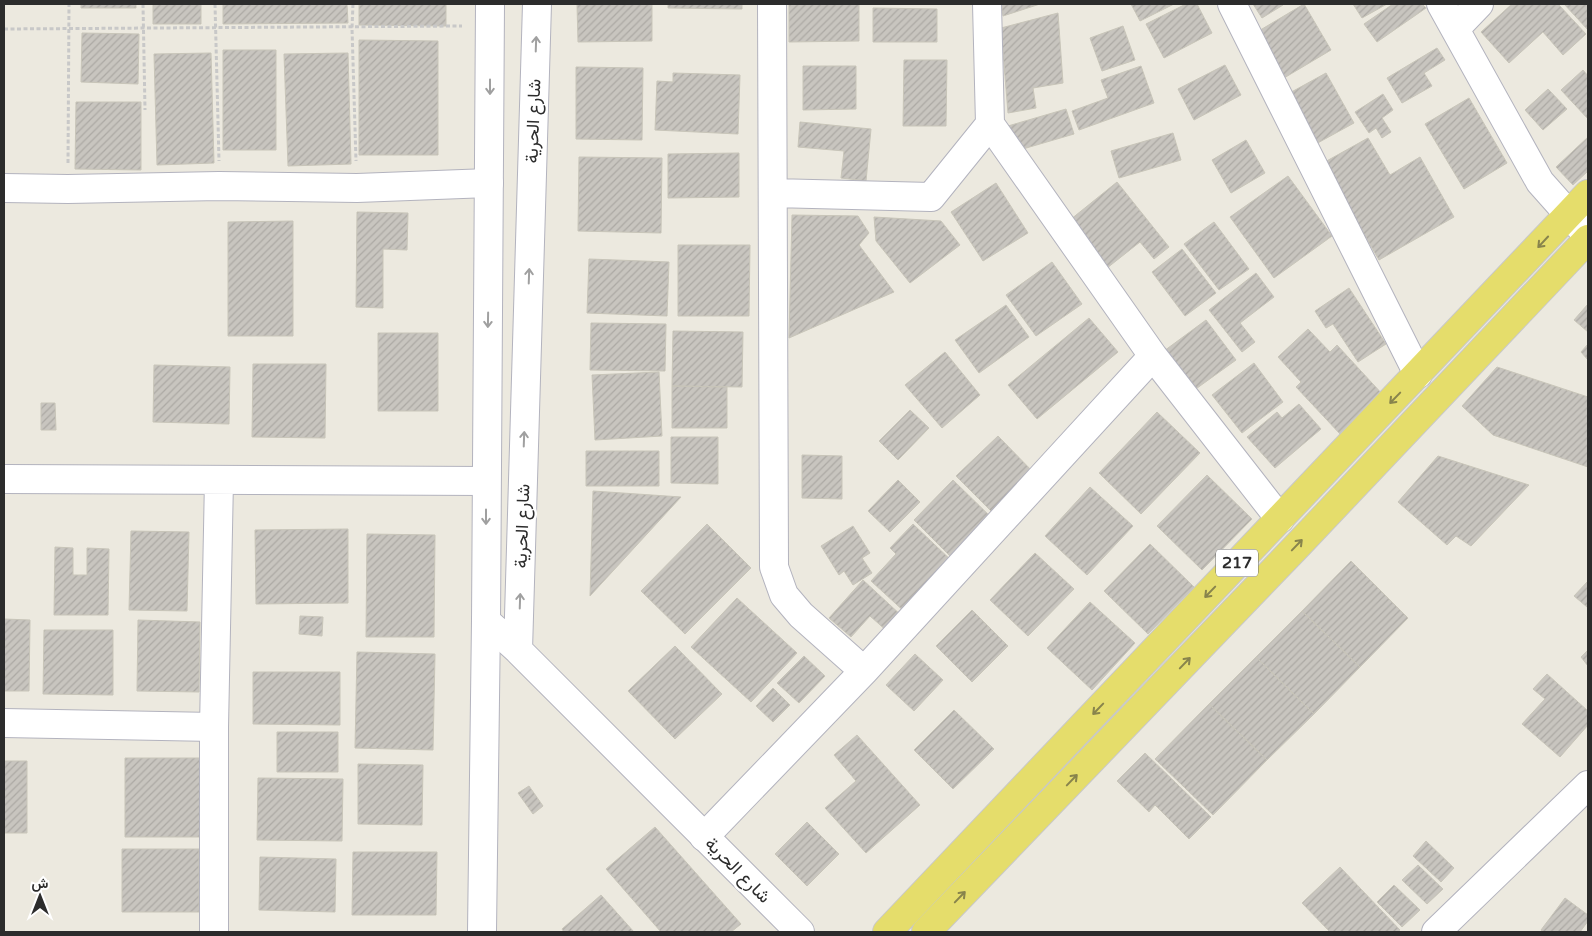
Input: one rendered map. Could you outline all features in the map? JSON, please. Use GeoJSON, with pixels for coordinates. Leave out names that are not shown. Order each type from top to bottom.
{"type":"FeatureCollection","features":[{"type":"Feature","properties":{"kind":"main road","name":"217"},"geometry":{"type":"LineString","coordinates":[[887,932],[1588,194]]}},
{"type":"Feature","properties":{"kind":"main road","name":"217"},"geometry":{"type":"LineString","coordinates":[[926,932],[1292,551],[1588,237]]}},
{"type":"Feature","properties":{"kind":"street","name":"شارع الحرية"},"geometry":{"type":"LineString","coordinates":[[537,4],[518,650],[800,932]]}},
{"type":"Feature","properties":{"kind":"street"},"geometry":{"type":"LineString","coordinates":[[772,4],[774,567],[784,594],[796,608],[864,671]]}},
{"type":"Feature","properties":{"kind":"street"},"geometry":{"type":"LineString","coordinates":[[987,4],[990,124],[1153,356],[1280,519]]}},
{"type":"Feature","properties":{"kind":"street"},"geometry":{"type":"LineString","coordinates":[[1232,4],[1418,374]]}},
{"type":"Feature","properties":{"kind":"street"},"geometry":{"type":"LineString","coordinates":[[1442,4],[1540,182],[1588,237]]}},
{"type":"Feature","properties":{"kind":"street"},"geometry":{"type":"LineString","coordinates":[[1455,29],[1479,4]]}},
{"type":"Feature","properties":{"kind":"street","name":"شارع الحرية"},"geometry":{"type":"LineString","coordinates":[[482,932],[490,15]]}},
{"type":"Feature","properties":{"kind":"street"},"geometry":{"type":"LineString","coordinates":[[774,193],[931,197],[990,124]]}},
{"type":"Feature","properties":{"kind":"street"},"geometry":{"type":"LineString","coordinates":[[4,188],[68,189],[219,186],[357,188],[490,183]]}},
{"type":"Feature","properties":{"kind":"street"},"geometry":{"type":"LineString","coordinates":[[704,837],[864,671],[1153,356]]}},
{"type":"Feature","properties":{"kind":"street"},"geometry":{"type":"LineString","coordinates":[[4,479],[486,481]]}},
{"type":"Feature","properties":{"kind":"street"},"geometry":{"type":"LineString","coordinates":[[214,932],[214,727],[219,480]]}},
{"type":"Feature","properties":{"kind":"street"},"geometry":{"type":"LineString","coordinates":[[486,621],[518,650]]}},
{"type":"Feature","properties":{"kind":"street"},"geometry":{"type":"LineString","coordinates":[[4,723],[214,727]]}},
{"type":"Feature","properties":{"kind":"street"},"geometry":{"type":"LineString","coordinates":[[1436,932],[1588,785]]}},
{"type":"Feature","properties":{"kind":"path"},"geometry":{"type":"LineString","coordinates":[[68,189],[69,4]]}},
{"type":"Feature","properties":{"kind":"path"},"geometry":{"type":"LineString","coordinates":[[144,4],[145,110]]}},
{"type":"Feature","properties":{"kind":"path"},"geometry":{"type":"LineString","coordinates":[[215,4],[219,186]]}},
{"type":"Feature","properties":{"kind":"path"},"geometry":{"type":"LineString","coordinates":[[353,4],[352,28],[357,188]]}},
{"type":"Feature","properties":{"kind":"path"},"geometry":{"type":"LineString","coordinates":[[4,29],[352,28],[490,15]]}},
{"type":"Feature","properties":{"kind":"building"},"geometry":{"type":"Polygon","coordinates":[[[81,4],[136,4],[136,8],[81,8],[81,4]]]}},
{"type":"Feature","properties":{"kind":"building"},"geometry":{"type":"Polygon","coordinates":[[[153,4],[201,4],[201,24],[153,24],[153,4]]]}},
{"type":"Feature","properties":{"kind":"building"},"geometry":{"type":"Polygon","coordinates":[[[223,4],[347,4],[348,23],[223,24],[223,4]]]}},
{"type":"Feature","properties":{"kind":"building"},"geometry":{"type":"Polygon","coordinates":[[[359,4],[446,4],[446,26],[359,25],[359,4]]]}},
{"type":"Feature","properties":{"kind":"building"},"geometry":{"type":"Polygon","coordinates":[[[577,4],[652,4],[652,41],[578,42],[577,4]]]}},
{"type":"Feature","properties":{"kind":"building"},"geometry":{"type":"Polygon","coordinates":[[[668,4],[742,4],[742,9],[668,8],[668,4]]]}},
{"type":"Feature","properties":{"kind":"building"},"geometry":{"type":"Polygon","coordinates":[[[789,4],[859,4],[859,41],[789,42],[789,4]]]}},
{"type":"Feature","properties":{"kind":"building"},"geometry":{"type":"Polygon","coordinates":[[[1001,4],[1040,4],[1003,16],[1001,4]]]}},
{"type":"Feature","properties":{"kind":"building"},"geometry":{"type":"Polygon","coordinates":[[[1131,4],[1174,4],[1140,21],[1131,4]]]}},
{"type":"Feature","properties":{"kind":"building"},"geometry":{"type":"Polygon","coordinates":[[[1186,4],[1197,4],[1212,33],[1164,58],[1146,24],[1186,4]]]}},
{"type":"Feature","properties":{"kind":"building"},"geometry":{"type":"Polygon","coordinates":[[[1253,4],[1282,4],[1283,5],[1262,18],[1253,4]]]}},
{"type":"Feature","properties":{"kind":"building"},"geometry":{"type":"Polygon","coordinates":[[[1304,4],[1331,50],[1284,78],[1257,32],[1304,4]]]}},
{"type":"Feature","properties":{"kind":"building"},"geometry":{"type":"Polygon","coordinates":[[[1353,4],[1387,4],[1362,18],[1353,4]]]}},
{"type":"Feature","properties":{"kind":"building"},"geometry":{"type":"Polygon","coordinates":[[[1393,4],[1422,4],[1426,8],[1377,42],[1364,24],[1393,4]]]}},
{"type":"Feature","properties":{"kind":"building"},"geometry":{"type":"Polygon","coordinates":[[[1512,4],[1558,4],[1586,34],[1563,55],[1543,32],[1509,63],[1481,32],[1512,4]]]}},
{"type":"Feature","properties":{"kind":"building"},"geometry":{"type":"Polygon","coordinates":[[[1564,4],[1588,4],[1588,30],[1564,4]]]}},
{"type":"Feature","properties":{"kind":"building"},"geometry":{"type":"Polygon","coordinates":[[[873,8],[937,9],[937,42],[873,42],[873,8]]]}},
{"type":"Feature","properties":{"kind":"building"},"geometry":{"type":"Polygon","coordinates":[[[1058,13],[1063,83],[1033,88],[1036,108],[1008,113],[1001,28],[1058,13]]]}},
{"type":"Feature","properties":{"kind":"building"},"geometry":{"type":"Polygon","coordinates":[[[1123,26],[1135,60],[1102,71],[1090,38],[1123,26]]]}},
{"type":"Feature","properties":{"kind":"building"},"geometry":{"type":"Polygon","coordinates":[[[82,33],[139,34],[138,84],[81,82],[82,33]]]}},
{"type":"Feature","properties":{"kind":"building"},"geometry":{"type":"Polygon","coordinates":[[[359,40],[438,41],[438,155],[359,155],[359,40]]]}},
{"type":"Feature","properties":{"kind":"building"},"geometry":{"type":"Polygon","coordinates":[[[1437,48],[1445,60],[1424,73],[1432,86],[1402,103],[1387,78],[1437,48]]]}},
{"type":"Feature","properties":{"kind":"building"},"geometry":{"type":"Polygon","coordinates":[[[223,50],[276,50],[276,150],[223,150],[223,50]]]}},
{"type":"Feature","properties":{"kind":"building"},"geometry":{"type":"Polygon","coordinates":[[[211,53],[214,163],[157,165],[154,54],[211,53]]]}},
{"type":"Feature","properties":{"kind":"building"},"geometry":{"type":"Polygon","coordinates":[[[348,53],[351,164],[288,166],[284,54],[348,53]]]}},
{"type":"Feature","properties":{"kind":"building"},"geometry":{"type":"Polygon","coordinates":[[[904,60],[947,60],[946,126],[903,126],[904,60]]]}},
{"type":"Feature","properties":{"kind":"building"},"geometry":{"type":"Polygon","coordinates":[[[1225,65],[1241,95],[1194,120],[1178,89],[1225,65]]]}},
{"type":"Feature","properties":{"kind":"building"},"geometry":{"type":"Polygon","coordinates":[[[803,66],[856,66],[856,109],[803,110],[803,66]]]}},
{"type":"Feature","properties":{"kind":"building"},"geometry":{"type":"Polygon","coordinates":[[[1141,66],[1154,103],[1079,130],[1072,111],[1108,98],[1101,80],[1141,66]]]}},
{"type":"Feature","properties":{"kind":"building"},"geometry":{"type":"Polygon","coordinates":[[[576,67],[643,68],[642,140],[576,139],[576,67]]]}},
{"type":"Feature","properties":{"kind":"building"},"geometry":{"type":"Polygon","coordinates":[[[1583,70],[1588,76],[1588,119],[1561,90],[1583,70]]]}},
{"type":"Feature","properties":{"kind":"building"},"geometry":{"type":"Polygon","coordinates":[[[673,73],[740,75],[738,134],[655,130],[657,81],[673,82],[673,73]]]}},
{"type":"Feature","properties":{"kind":"building"},"geometry":{"type":"Polygon","coordinates":[[[1326,73],[1354,123],[1314,145],[1286,95],[1326,73]]]}},
{"type":"Feature","properties":{"kind":"building"},"geometry":{"type":"Polygon","coordinates":[[[1548,89],[1567,109],[1543,130],[1525,110],[1548,89]]]}},
{"type":"Feature","properties":{"kind":"building"},"geometry":{"type":"Polygon","coordinates":[[[1383,94],[1393,110],[1382,118],[1391,132],[1382,138],[1376,128],[1369,133],[1355,112],[1383,94]]]}},
{"type":"Feature","properties":{"kind":"building"},"geometry":{"type":"Polygon","coordinates":[[[1469,98],[1507,163],[1464,189],[1425,124],[1469,98]]]}},
{"type":"Feature","properties":{"kind":"building"},"geometry":{"type":"Polygon","coordinates":[[[76,102],[141,102],[141,170],[75,169],[76,102]]]}},
{"type":"Feature","properties":{"kind":"building"},"geometry":{"type":"Polygon","coordinates":[[[1066,109],[1074,134],[1016,151],[1008,126],[1066,109]]]}},
{"type":"Feature","properties":{"kind":"building"},"geometry":{"type":"Polygon","coordinates":[[[800,122],[871,129],[866,181],[841,178],[844,151],[798,147],[800,122]]]}},
{"type":"Feature","properties":{"kind":"building"},"geometry":{"type":"Polygon","coordinates":[[[1173,133],[1181,160],[1119,178],[1111,151],[1173,133]]]}},
{"type":"Feature","properties":{"kind":"building"},"geometry":{"type":"Polygon","coordinates":[[[1588,137],[1588,171],[1573,185],[1556,167],[1588,137]]]}},
{"type":"Feature","properties":{"kind":"building"},"geometry":{"type":"Polygon","coordinates":[[[1368,138],[1390,175],[1420,157],[1454,217],[1379,260],[1323,163],[1368,138]]]}},
{"type":"Feature","properties":{"kind":"building"},"geometry":{"type":"Polygon","coordinates":[[[1246,140],[1265,173],[1231,193],[1212,160],[1246,140]]]}},
{"type":"Feature","properties":{"kind":"building"},"geometry":{"type":"Polygon","coordinates":[[[739,153],[739,197],[668,198],[668,154],[739,153]]]}},
{"type":"Feature","properties":{"kind":"building"},"geometry":{"type":"Polygon","coordinates":[[[579,157],[662,158],[661,233],[578,231],[579,157]]]}},
{"type":"Feature","properties":{"kind":"building"},"geometry":{"type":"Polygon","coordinates":[[[1288,176],[1332,236],[1274,278],[1230,217],[1288,176]]]}},
{"type":"Feature","properties":{"kind":"building"},"geometry":{"type":"Polygon","coordinates":[[[1117,182],[1169,247],[1154,259],[1140,242],[1102,272],[1065,224],[1117,182]]]}},
{"type":"Feature","properties":{"kind":"building"},"geometry":{"type":"Polygon","coordinates":[[[996,183],[1028,233],[983,261],[951,212],[996,183]]]}},
{"type":"Feature","properties":{"kind":"building"},"geometry":{"type":"Polygon","coordinates":[[[357,212],[408,213],[407,250],[383,249],[383,308],[356,307],[357,212]]]}},
{"type":"Feature","properties":{"kind":"building"},"geometry":{"type":"Polygon","coordinates":[[[792,215],[858,216],[869,233],[859,245],[894,292],[789,338],[792,215]]]}},
{"type":"Feature","properties":{"kind":"building"},"geometry":{"type":"Polygon","coordinates":[[[874,217],[941,221],[960,245],[910,283],[876,241],[874,217]]]}},
{"type":"Feature","properties":{"kind":"building"},"geometry":{"type":"Polygon","coordinates":[[[293,221],[293,336],[228,336],[228,222],[293,221]]]}},
{"type":"Feature","properties":{"kind":"building"},"geometry":{"type":"Polygon","coordinates":[[[1214,222],[1249,269],[1219,290],[1184,244],[1214,222]]]}},
{"type":"Feature","properties":{"kind":"building"},"geometry":{"type":"Polygon","coordinates":[[[678,245],[750,245],[749,316],[678,316],[678,245]]]}},
{"type":"Feature","properties":{"kind":"building"},"geometry":{"type":"Polygon","coordinates":[[[1182,249],[1216,293],[1185,316],[1152,272],[1182,249]]]}},
{"type":"Feature","properties":{"kind":"building"},"geometry":{"type":"Polygon","coordinates":[[[589,259],[669,262],[667,316],[587,313],[589,259]]]}},
{"type":"Feature","properties":{"kind":"building"},"geometry":{"type":"Polygon","coordinates":[[[1052,262],[1082,304],[1036,336],[1006,295],[1052,262]]]}},
{"type":"Feature","properties":{"kind":"building"},"geometry":{"type":"Polygon","coordinates":[[[1256,273],[1274,297],[1240,323],[1255,342],[1242,352],[1209,310],[1256,273]]]}},
{"type":"Feature","properties":{"kind":"building"},"geometry":{"type":"Polygon","coordinates":[[[1349,288],[1386,344],[1358,362],[1333,324],[1326,328],[1315,311],[1349,288]]]}},
{"type":"Feature","properties":{"kind":"building"},"geometry":{"type":"Polygon","coordinates":[[[1588,304],[1588,332],[1574,320],[1588,304]]]}},
{"type":"Feature","properties":{"kind":"building"},"geometry":{"type":"Polygon","coordinates":[[[1006,305],[1029,337],[979,373],[955,340],[1006,305]]]}},
{"type":"Feature","properties":{"kind":"building"},"geometry":{"type":"Polygon","coordinates":[[[1089,318],[1118,352],[1037,419],[1008,385],[1089,318]]]}},
{"type":"Feature","properties":{"kind":"building"},"geometry":{"type":"Polygon","coordinates":[[[1206,320],[1236,360],[1193,391],[1164,351],[1206,320]]]}},
{"type":"Feature","properties":{"kind":"building"},"geometry":{"type":"Polygon","coordinates":[[[591,323],[666,324],[665,371],[590,370],[591,323]]]}},
{"type":"Feature","properties":{"kind":"building"},"geometry":{"type":"Polygon","coordinates":[[[1308,329],[1330,352],[1337,345],[1384,396],[1341,435],[1296,387],[1301,382],[1278,357],[1308,329]]]}},
{"type":"Feature","properties":{"kind":"building"},"geometry":{"type":"Polygon","coordinates":[[[673,331],[743,332],[742,387],[672,386],[673,331]]]}},
{"type":"Feature","properties":{"kind":"building"},"geometry":{"type":"Polygon","coordinates":[[[378,333],[438,333],[438,411],[378,411],[378,333]]]}},
{"type":"Feature","properties":{"kind":"building"},"geometry":{"type":"Polygon","coordinates":[[[1588,344],[1588,360],[1581,352],[1588,344]]]}},
{"type":"Feature","properties":{"kind":"building"},"geometry":{"type":"Polygon","coordinates":[[[945,352],[980,395],[942,428],[905,385],[945,352]]]}},
{"type":"Feature","properties":{"kind":"building"},"geometry":{"type":"Polygon","coordinates":[[[1254,363],[1283,402],[1242,433],[1212,395],[1254,363]]]}},
{"type":"Feature","properties":{"kind":"building"},"geometry":{"type":"Polygon","coordinates":[[[253,364],[326,364],[325,438],[252,437],[253,364]]]}},
{"type":"Feature","properties":{"kind":"building"},"geometry":{"type":"Polygon","coordinates":[[[154,365],[230,367],[229,424],[153,422],[154,365]]]}},
{"type":"Feature","properties":{"kind":"building"},"geometry":{"type":"Polygon","coordinates":[[[1497,367],[1588,397],[1588,467],[1493,435],[1462,406],[1497,367]]]}},
{"type":"Feature","properties":{"kind":"building"},"geometry":{"type":"Polygon","coordinates":[[[659,372],[662,436],[595,440],[592,375],[659,372]]]}},
{"type":"Feature","properties":{"kind":"building"},"geometry":{"type":"Polygon","coordinates":[[[672,386],[727,387],[727,428],[672,428],[672,386]]]}},
{"type":"Feature","properties":{"kind":"building"},"geometry":{"type":"Polygon","coordinates":[[[41,403],[55,403],[56,430],[41,430],[41,403]]]}},
{"type":"Feature","properties":{"kind":"building"},"geometry":{"type":"Polygon","coordinates":[[[1299,404],[1321,429],[1275,468],[1247,437],[1277,412],[1282,418],[1299,404]]]}},
{"type":"Feature","properties":{"kind":"building"},"geometry":{"type":"Polygon","coordinates":[[[910,410],[929,428],[898,460],[879,441],[910,410]]]}},
{"type":"Feature","properties":{"kind":"building"},"geometry":{"type":"Polygon","coordinates":[[[1157,412],[1200,453],[1141,514],[1099,473],[1157,412]]]}},
{"type":"Feature","properties":{"kind":"building"},"geometry":{"type":"Polygon","coordinates":[[[998,436],[1037,476],[996,516],[956,476],[998,436]]]}},
{"type":"Feature","properties":{"kind":"building"},"geometry":{"type":"Polygon","coordinates":[[[671,437],[718,437],[718,484],[671,483],[671,437]]]}},
{"type":"Feature","properties":{"kind":"building"},"geometry":{"type":"Polygon","coordinates":[[[586,451],[659,451],[659,486],[586,486],[586,451]]]}},
{"type":"Feature","properties":{"kind":"building"},"geometry":{"type":"Polygon","coordinates":[[[802,455],[842,456],[842,499],[802,498],[802,455]]]}},
{"type":"Feature","properties":{"kind":"building"},"geometry":{"type":"Polygon","coordinates":[[[1438,456],[1529,485],[1471,546],[1456,536],[1447,545],[1398,502],[1438,456]]]}},
{"type":"Feature","properties":{"kind":"building"},"geometry":{"type":"Polygon","coordinates":[[[1207,475],[1252,519],[1202,570],[1157,526],[1207,475]]]}},
{"type":"Feature","properties":{"kind":"building"},"geometry":{"type":"Polygon","coordinates":[[[898,480],[920,502],[890,532],[868,511],[898,480]]]}},
{"type":"Feature","properties":{"kind":"building"},"geometry":{"type":"Polygon","coordinates":[[[953,480],[996,522],[956,562],[914,520],[953,480]]]}},
{"type":"Feature","properties":{"kind":"building"},"geometry":{"type":"Polygon","coordinates":[[[1090,487],[1133,526],[1087,575],[1045,536],[1090,487]]]}},
{"type":"Feature","properties":{"kind":"building"},"geometry":{"type":"Polygon","coordinates":[[[593,491],[681,497],[590,596],[593,491]]]}},
{"type":"Feature","properties":{"kind":"building"},"geometry":{"type":"Polygon","coordinates":[[[707,524],[751,568],[685,634],[641,591],[707,524]]]}},
{"type":"Feature","properties":{"kind":"building"},"geometry":{"type":"Polygon","coordinates":[[[913,524],[955,564],[907,614],[871,581],[896,554],[890,548],[913,524]]]}},
{"type":"Feature","properties":{"kind":"building"},"geometry":{"type":"Polygon","coordinates":[[[853,526],[870,553],[862,558],[872,573],[853,585],[844,571],[839,575],[821,546],[853,526]]]}},
{"type":"Feature","properties":{"kind":"building"},"geometry":{"type":"Polygon","coordinates":[[[348,529],[348,603],[256,604],[255,530],[348,529]]]}},
{"type":"Feature","properties":{"kind":"building"},"geometry":{"type":"Polygon","coordinates":[[[131,531],[189,532],[187,611],[129,610],[131,531]]]}},
{"type":"Feature","properties":{"kind":"building"},"geometry":{"type":"Polygon","coordinates":[[[367,534],[435,535],[434,637],[366,637],[367,534]]]}},
{"type":"Feature","properties":{"kind":"building"},"geometry":{"type":"Polygon","coordinates":[[[1150,544],[1194,587],[1148,634],[1104,591],[1150,544]]]}},
{"type":"Feature","properties":{"kind":"building"},"geometry":{"type":"Polygon","coordinates":[[[55,547],[73,548],[73,575],[87,575],[87,548],[109,549],[108,615],[54,615],[55,547]]]}},
{"type":"Feature","properties":{"kind":"building"},"geometry":{"type":"Polygon","coordinates":[[[1035,553],[1074,589],[1028,636],[990,600],[1035,553]]]}},
{"type":"Feature","properties":{"kind":"building"},"geometry":{"type":"Polygon","coordinates":[[[1351,561],[1408,618],[1360,667],[1302,611],[1351,561]]]}},
{"type":"Feature","properties":{"kind":"building"},"geometry":{"type":"Polygon","coordinates":[[[863,580],[903,617],[888,632],[870,616],[851,637],[829,618],[863,580]]]}},
{"type":"Feature","properties":{"kind":"building"},"geometry":{"type":"Polygon","coordinates":[[[1588,581],[1588,605],[1587,607],[1574,596],[1588,581]]]}},
{"type":"Feature","properties":{"kind":"building"},"geometry":{"type":"Polygon","coordinates":[[[737,598],[797,653],[751,702],[691,647],[737,598]]]}},
{"type":"Feature","properties":{"kind":"building"},"geometry":{"type":"Polygon","coordinates":[[[1090,602],[1135,643],[1092,690],[1047,648],[1090,602]]]}},
{"type":"Feature","properties":{"kind":"building"},"geometry":{"type":"Polygon","coordinates":[[[972,610],[1008,646],[972,682],[936,646],[972,610]]]}},
{"type":"Feature","properties":{"kind":"building"},"geometry":{"type":"Polygon","coordinates":[[[1302,611],[1360,667],[1314,714],[1256,657],[1302,611]]]}},
{"type":"Feature","properties":{"kind":"building"},"geometry":{"type":"Polygon","coordinates":[[[300,616],[323,617],[322,636],[299,634],[300,616]]]}},
{"type":"Feature","properties":{"kind":"building"},"geometry":{"type":"Polygon","coordinates":[[[4,619],[30,620],[29,691],[4,691],[4,619]]]}},
{"type":"Feature","properties":{"kind":"building"},"geometry":{"type":"Polygon","coordinates":[[[138,620],[200,622],[199,692],[137,691],[138,620]]]}},
{"type":"Feature","properties":{"kind":"building"},"geometry":{"type":"Polygon","coordinates":[[[44,630],[113,630],[113,695],[43,694],[44,630]]]}},
{"type":"Feature","properties":{"kind":"building"},"geometry":{"type":"Polygon","coordinates":[[[675,646],[722,694],[675,739],[628,691],[675,646]]]}},
{"type":"Feature","properties":{"kind":"building"},"geometry":{"type":"Polygon","coordinates":[[[1588,650],[1588,666],[1581,657],[1588,650]]]}},
{"type":"Feature","properties":{"kind":"building"},"geometry":{"type":"Polygon","coordinates":[[[357,652],[435,654],[433,750],[355,748],[357,652]]]}},
{"type":"Feature","properties":{"kind":"building"},"geometry":{"type":"Polygon","coordinates":[[[915,654],[943,680],[914,711],[886,685],[915,654]]]}},
{"type":"Feature","properties":{"kind":"building"},"geometry":{"type":"Polygon","coordinates":[[[804,656],[825,676],[799,703],[777,683],[804,656]]]}},
{"type":"Feature","properties":{"kind":"building"},"geometry":{"type":"Polygon","coordinates":[[[1256,657],[1314,714],[1267,760],[1209,704],[1256,657]]]}},
{"type":"Feature","properties":{"kind":"building"},"geometry":{"type":"Polygon","coordinates":[[[253,672],[340,672],[340,725],[253,724],[253,672]]]}},
{"type":"Feature","properties":{"kind":"building"},"geometry":{"type":"Polygon","coordinates":[[[1547,674],[1588,711],[1588,725],[1560,757],[1522,724],[1545,699],[1533,689],[1547,674]]]}},
{"type":"Feature","properties":{"kind":"building"},"geometry":{"type":"Polygon","coordinates":[[[773,688],[790,705],[773,722],[756,706],[773,688]]]}},
{"type":"Feature","properties":{"kind":"building"},"geometry":{"type":"Polygon","coordinates":[[[1209,704],[1267,760],[1213,815],[1155,759],[1209,704]]]}},
{"type":"Feature","properties":{"kind":"building"},"geometry":{"type":"Polygon","coordinates":[[[954,710],[994,749],[953,789],[914,750],[954,710]]]}},
{"type":"Feature","properties":{"kind":"building"},"geometry":{"type":"Polygon","coordinates":[[[277,732],[338,732],[338,772],[277,772],[277,732]]]}},
{"type":"Feature","properties":{"kind":"building"},"geometry":{"type":"Polygon","coordinates":[[[857,735],[920,805],[866,853],[825,808],[856,781],[834,755],[857,735]]]}},
{"type":"Feature","properties":{"kind":"building"},"geometry":{"type":"Polygon","coordinates":[[[1145,753],[1211,817],[1189,839],[1155,805],[1149,812],[1117,781],[1145,753]]]}},
{"type":"Feature","properties":{"kind":"building"},"geometry":{"type":"Polygon","coordinates":[[[125,758],[202,758],[202,837],[125,837],[125,758]]]}},
{"type":"Feature","properties":{"kind":"building"},"geometry":{"type":"Polygon","coordinates":[[[4,761],[27,761],[27,833],[4,833],[4,761]]]}},
{"type":"Feature","properties":{"kind":"building"},"geometry":{"type":"Polygon","coordinates":[[[358,764],[423,765],[422,825],[358,824],[358,764]]]}},
{"type":"Feature","properties":{"kind":"building"},"geometry":{"type":"Polygon","coordinates":[[[258,778],[343,779],[342,841],[257,840],[258,778]]]}},
{"type":"Feature","properties":{"kind":"building"},"geometry":{"type":"Polygon","coordinates":[[[529,786],[543,806],[533,814],[518,793],[529,786]]]}},
{"type":"Feature","properties":{"kind":"building"},"geometry":{"type":"Polygon","coordinates":[[[807,822],[839,854],[807,886],[775,854],[807,822]]]}},
{"type":"Feature","properties":{"kind":"building"},"geometry":{"type":"Polygon","coordinates":[[[655,827],[741,924],[731,932],[661,932],[606,869],[655,827]]]}},
{"type":"Feature","properties":{"kind":"building"},"geometry":{"type":"Polygon","coordinates":[[[1426,841],[1454,868],[1441,882],[1413,856],[1426,841]]]}},
{"type":"Feature","properties":{"kind":"building"},"geometry":{"type":"Polygon","coordinates":[[[122,849],[199,849],[199,912],[122,912],[122,849]]]}},
{"type":"Feature","properties":{"kind":"building"},"geometry":{"type":"Polygon","coordinates":[[[353,852],[437,852],[436,915],[352,915],[353,852]]]}},
{"type":"Feature","properties":{"kind":"building"},"geometry":{"type":"Polygon","coordinates":[[[260,857],[336,859],[335,912],[259,910],[260,857]]]}},
{"type":"Feature","properties":{"kind":"building"},"geometry":{"type":"Polygon","coordinates":[[[1418,865],[1443,889],[1427,904],[1402,880],[1418,865]]]}},
{"type":"Feature","properties":{"kind":"building"},"geometry":{"type":"Polygon","coordinates":[[[1340,867],[1400,930],[1397,932],[1330,932],[1302,903],[1340,867]]]}},
{"type":"Feature","properties":{"kind":"building"},"geometry":{"type":"Polygon","coordinates":[[[1394,885],[1420,910],[1402,927],[1377,902],[1394,885]]]}},
{"type":"Feature","properties":{"kind":"building"},"geometry":{"type":"Polygon","coordinates":[[[601,895],[634,932],[564,932],[562,929],[601,895]]]}},
{"type":"Feature","properties":{"kind":"building"},"geometry":{"type":"Polygon","coordinates":[[[1565,898],[1588,915],[1588,921],[1580,932],[1544,932],[1541,930],[1565,898]]]}}]}
